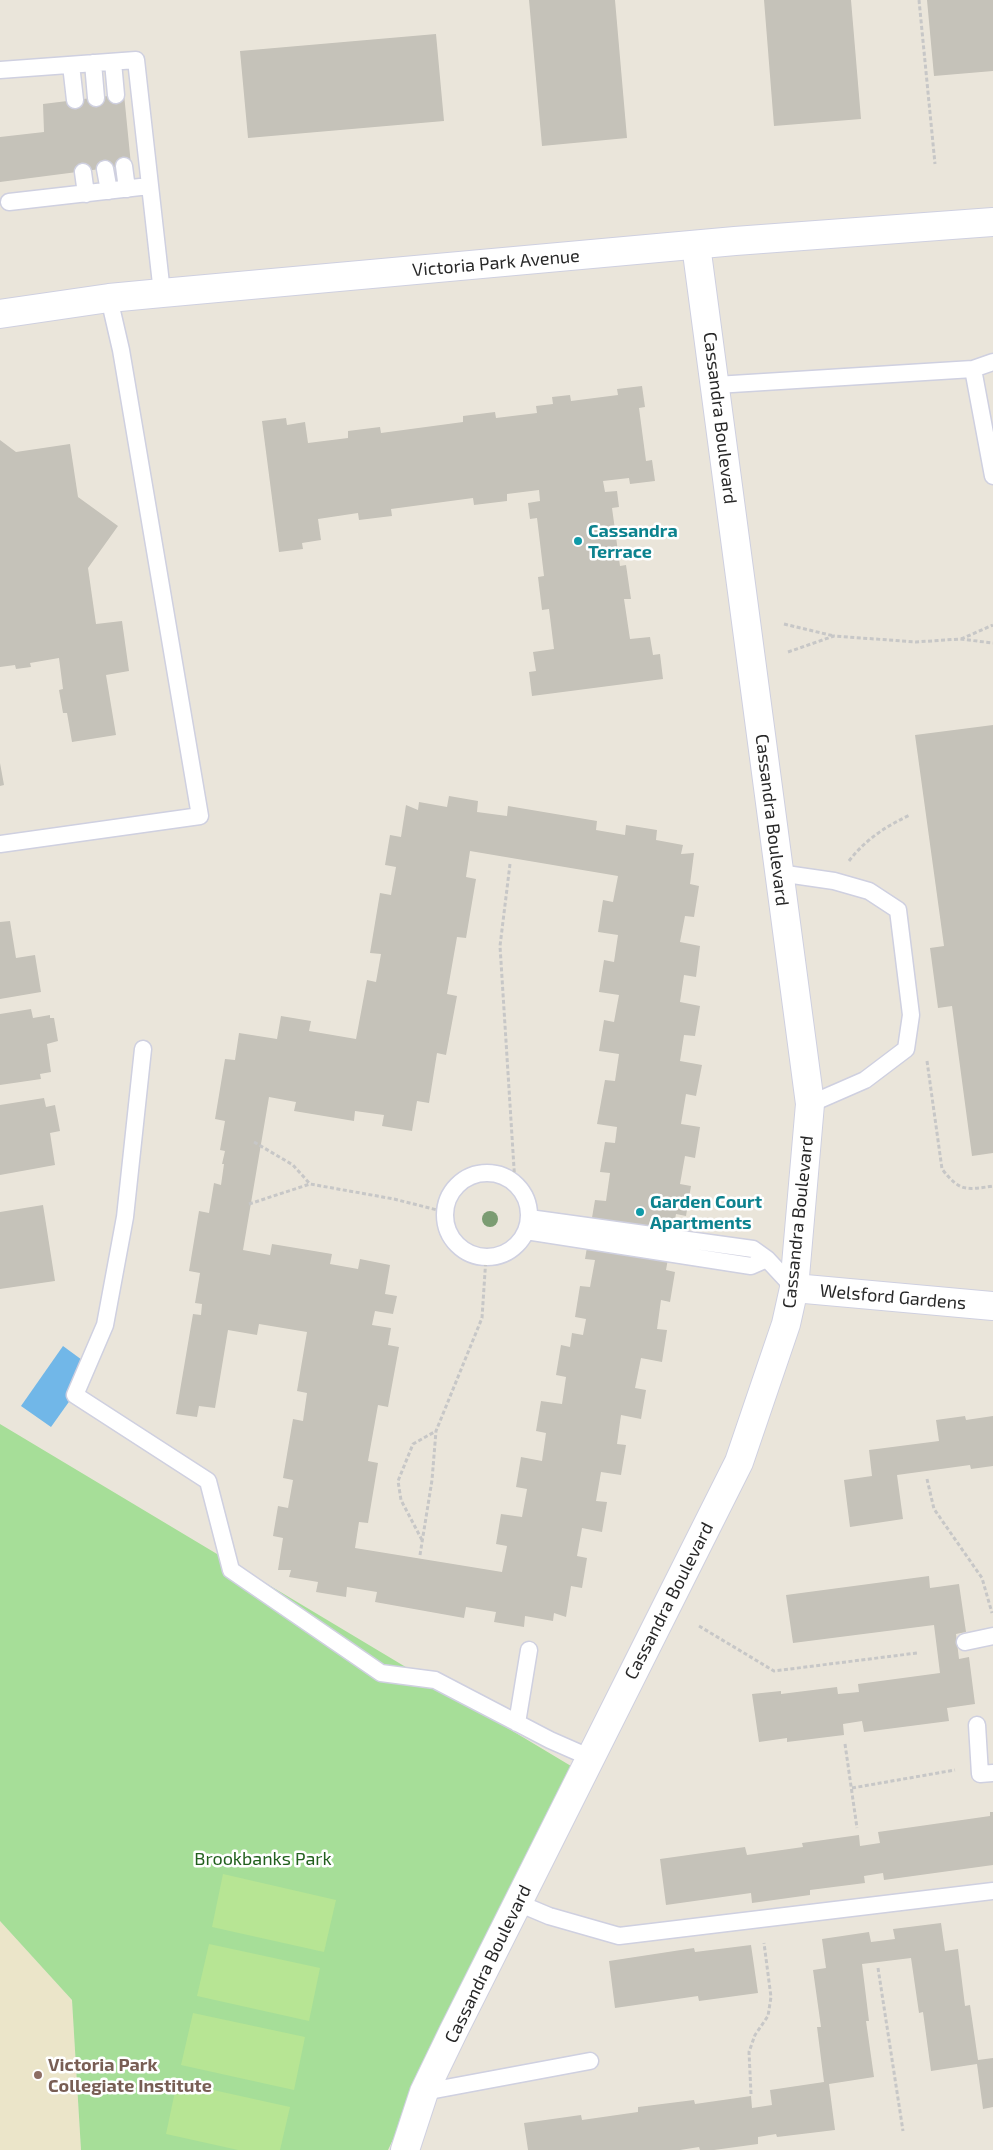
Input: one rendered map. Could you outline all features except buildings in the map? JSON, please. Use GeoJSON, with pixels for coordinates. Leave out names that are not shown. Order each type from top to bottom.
{"type":"FeatureCollection","features":[{"type":"Feature","properties":{"kind":"street","name":"Victoria Park Avenue"},"geometry":{"type":"LineString","coordinates":[[0,314],[109,298],[162,293],[696,245],[993,222]]}},
{"type":"Feature","properties":{"kind":"street","name":"Cassandra Boulevard"},"geometry":{"type":"LineString","coordinates":[[405,2150],[424,2092],[739,1462],[786,1324],[794,1288],[810,1104],[696,245]]}},
{"type":"Feature","properties":{"kind":"street","name":"Welsford Gardens"},"geometry":{"type":"LineString","coordinates":[[794,1288],[993,1306]]}},
{"type":"Feature","properties":{"kind":"lane"},"geometry":{"type":"LineString","coordinates":[[0,70],[136,60],[162,293]]}},
{"type":"Feature","properties":{"kind":"lane"},"geometry":{"type":"LineString","coordinates":[[113,62],[116,95]]}},
{"type":"Feature","properties":{"kind":"lane"},"geometry":{"type":"LineString","coordinates":[[93,63],[96,98]]}},
{"type":"Feature","properties":{"kind":"lane"},"geometry":{"type":"LineString","coordinates":[[71,64],[76,100]]}},
{"type":"Feature","properties":{"kind":"lane"},"geometry":{"type":"LineString","coordinates":[[124,166],[127,189]]}},
{"type":"Feature","properties":{"kind":"lane"},"geometry":{"type":"LineString","coordinates":[[105,169],[109,191]]}},
{"type":"Feature","properties":{"kind":"lane"},"geometry":{"type":"LineString","coordinates":[[83,172],[86,194]]}},
{"type":"Feature","properties":{"kind":"lane"},"geometry":{"type":"LineString","coordinates":[[9,202],[149,186]]}},
{"type":"Feature","properties":{"kind":"lane"},"geometry":{"type":"LineString","coordinates":[[0,844],[200,816],[121,350],[109,298]]}},
{"type":"Feature","properties":{"kind":"lane"},"geometry":{"type":"LineString","coordinates":[[716,385],[974,369],[993,362]]}},
{"type":"Feature","properties":{"kind":"lane"},"geometry":{"type":"LineString","coordinates":[[974,369],[993,476]]}},
{"type":"Feature","properties":{"kind":"lane"},"geometry":{"type":"LineString","coordinates":[[779,874],[834,881],[868,891],[898,910],[911,1015],[906,1049],[865,1080],[810,1104]]}},
{"type":"Feature","properties":{"kind":"lane"},"geometry":{"type":"LineString","coordinates":[[143,1049],[125,1217],[105,1325],[75,1395],[208,1481],[231,1570],[381,1673],[435,1680],[550,1740],[591,1758]]}},
{"type":"Feature","properties":{"kind":"lane"},"geometry":{"type":"LineString","coordinates":[[492,1173],[504,1177],[515,1184],[523,1194],[528,1206],[527,1224],[519,1242],[510,1250],[486,1257],[467,1252],[452,1238],[446,1226],[445,1212],[448,1199],[455,1187],[465,1179],[478,1174],[492,1173]]}},
{"type":"Feature","properties":{"kind":"lane"},"geometry":{"type":"LineString","coordinates":[[527,1224],[751,1266],[767,1259],[794,1288]]}},
{"type":"Feature","properties":{"kind":"lane"},"geometry":{"type":"LineString","coordinates":[[965,1642],[993,1636]]}},
{"type":"Feature","properties":{"kind":"lane"},"geometry":{"type":"LineString","coordinates":[[517,1723],[529,1650]]}},
{"type":"Feature","properties":{"kind":"lane"},"geometry":{"type":"LineString","coordinates":[[977,1725],[980,1774],[993,1773]]}},
{"type":"Feature","properties":{"kind":"lane"},"geometry":{"type":"LineString","coordinates":[[518,1903],[548,1916],[619,1936],[993,1891]]}},
{"type":"Feature","properties":{"kind":"lane"},"geometry":{"type":"LineString","coordinates":[[424,2092],[590,2061]]}},
{"type":"Feature","properties":{"kind":"path"},"geometry":{"type":"LineString","coordinates":[[919,0],[935,164]]}},
{"type":"Feature","properties":{"kind":"path"},"geometry":{"type":"LineString","coordinates":[[784,624],[834,636],[916,642],[960,639],[993,643]]}},
{"type":"Feature","properties":{"kind":"path"},"geometry":{"type":"LineString","coordinates":[[960,639],[993,625]]}},
{"type":"Feature","properties":{"kind":"path"},"geometry":{"type":"LineString","coordinates":[[788,652],[834,636]]}},
{"type":"Feature","properties":{"kind":"path"},"geometry":{"type":"LineString","coordinates":[[834,881],[863,843],[896,821],[910,815]]}},
{"type":"Feature","properties":{"kind":"path"},"geometry":{"type":"LineString","coordinates":[[510,864],[500,946],[515,1184]]}},
{"type":"Feature","properties":{"kind":"path"},"geometry":{"type":"LineString","coordinates":[[911,1015],[922,1027],[942,1169],[953,1183],[967,1190],[993,1186]]}},
{"type":"Feature","properties":{"kind":"path"},"geometry":{"type":"LineString","coordinates":[[254,1142],[293,1165],[310,1184]]}},
{"type":"Feature","properties":{"kind":"path"},"geometry":{"type":"LineString","coordinates":[[249,1204],[310,1184],[394,1199],[445,1212]]}},
{"type":"Feature","properties":{"kind":"path"},"geometry":{"type":"LineString","coordinates":[[420,1555],[432,1480],[436,1431],[482,1318],[486,1257]]}},
{"type":"Feature","properties":{"kind":"path"},"geometry":{"type":"LineString","coordinates":[[423,1540],[401,1500],[398,1481],[413,1444],[436,1431]]}},
{"type":"Feature","properties":{"kind":"path"},"geometry":{"type":"LineString","coordinates":[[927,1478],[934,1509],[982,1578],[993,1615]]}},
{"type":"Feature","properties":{"kind":"path"},"geometry":{"type":"LineString","coordinates":[[699,1626],[774,1671],[917,1653]]}},
{"type":"Feature","properties":{"kind":"path"},"geometry":{"type":"LineString","coordinates":[[845,1744],[857,1828]]}},
{"type":"Feature","properties":{"kind":"path"},"geometry":{"type":"LineString","coordinates":[[852,1788],[948,1772],[980,1761]]}},
{"type":"Feature","properties":{"kind":"path"},"geometry":{"type":"LineString","coordinates":[[751,2094],[749,2052],[755,2035],[768,2016],[771,1997],[763,1920]]}},
{"type":"Feature","properties":{"kind":"path"},"geometry":{"type":"LineString","coordinates":[[878,1968],[903,2131]]}},
{"type":"Feature","properties":{"kind":"shaded area","name":"Victoria Park Collegiate Institute"},"geometry":{"type":"Polygon","coordinates":[[[0,1921],[72,2000],[81,2150],[0,2150],[0,1921]]]}},
{"type":"Feature","properties":{"kind":"green space","name":"Brookbanks Park"},"geometry":{"type":"Polygon","coordinates":[[[0,1424],[571,1766],[388,2150],[81,2150],[72,2000],[0,1921],[0,1424]]]}},
{"type":"Feature","properties":{"kind":"green space"},"geometry":{"type":"Polygon","coordinates":[[[223,1874],[336,1900],[324,1952],[212,1927],[223,1874]]]}},
{"type":"Feature","properties":{"kind":"green space"},"geometry":{"type":"Polygon","coordinates":[[[209,1944],[320,1968],[309,2021],[197,1996],[209,1944]]]}},
{"type":"Feature","properties":{"kind":"green space"},"geometry":{"type":"Polygon","coordinates":[[[193,2013],[305,2037],[294,2090],[181,2065],[193,2013]]]}},
{"type":"Feature","properties":{"kind":"green space"},"geometry":{"type":"Polygon","coordinates":[[[177,2082],[290,2107],[280,2150],[238,2150],[166,2134],[177,2082]]]}},
{"type":"Feature","properties":{"kind":"water"},"geometry":{"type":"Polygon","coordinates":[[[63,1346],[93,1368],[51,1427],[21,1406],[63,1346]]]}},
{"type":"Feature","properties":{"kind":"place","name":"Cassandra Terrace"},"geometry":{"type":"Point","coordinates":[578,541]}},
{"type":"Feature","properties":{"kind":"place","name":"Garden Court Apartments"},"geometry":{"type":"Point","coordinates":[640,1212]}},
{"type":"Feature","properties":{"kind":"place","name":"Victoria Park Collegiate Institute"},"geometry":{"type":"Point","coordinates":[38,2075]}}]}
